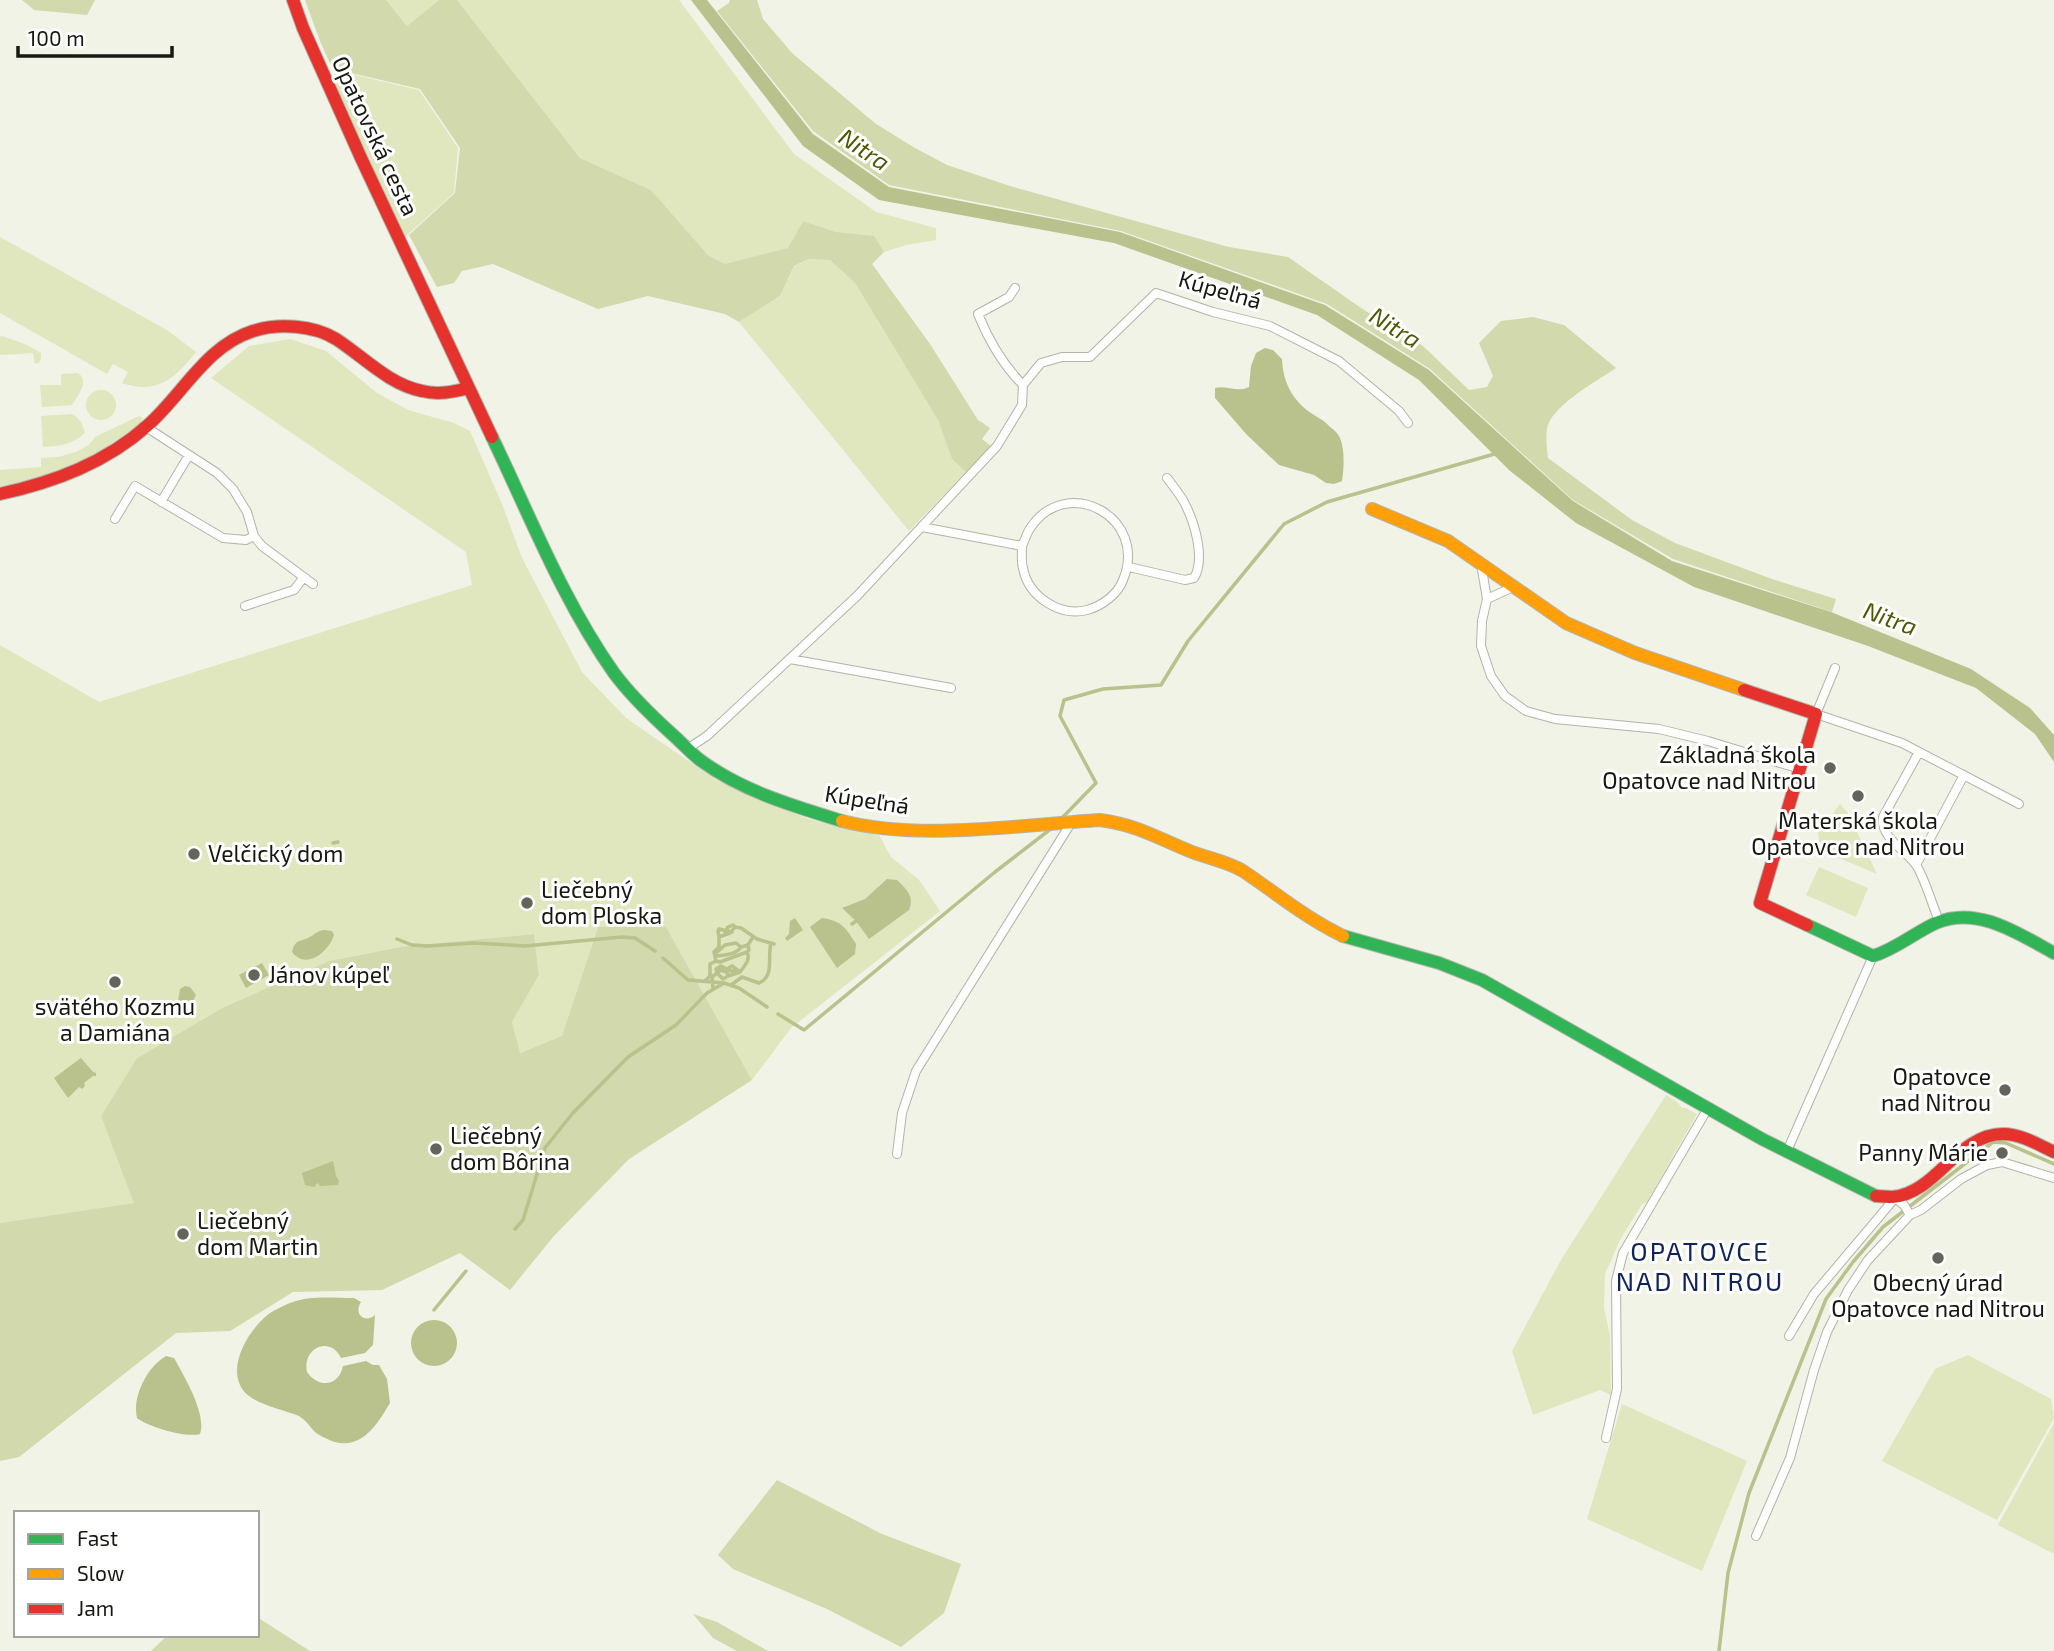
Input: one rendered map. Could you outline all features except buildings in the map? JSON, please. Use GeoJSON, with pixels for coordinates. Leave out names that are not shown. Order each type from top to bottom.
{"type":"FeatureCollection","features":[{"type":"Feature","properties":{"kind":"street","name":"Opatovská cesta"},"geometry":{"type":"LineString","coordinates":[[293,0],[361,158],[470,388]]}},
{"type":"Feature","properties":{"kind":"street"},"geometry":{"type":"LineString","coordinates":[[688,749],[707,736],[856,596],[997,446],[1023,405],[1023,384],[1009,371],[978,314],[1009,297],[1015,288]]}},
{"type":"Feature","properties":{"kind":"street","name":"Kúpeľná"},"geometry":{"type":"LineString","coordinates":[[1023,384],[1041,363],[1062,357],[1090,357],[1156,293],[1213,312],[1270,326],[1316,349],[1339,361],[1399,411],[1408,423]]}},
{"type":"Feature","properties":{"kind":"street"},"geometry":{"type":"LineString","coordinates":[[0,494],[32,487],[87,466],[112,452],[146,427],[180,392],[208,357],[230,342],[252,332],[293,327],[313,330],[333,338],[389,379],[418,392],[449,394],[470,388]]}},
{"type":"Feature","properties":{"kind":"street","name":"Kúpeľná"},"geometry":{"type":"LineString","coordinates":[[470,388],[566,593],[589,636],[616,676],[652,715],[700,760],[724,775],[777,802],[845,822],[889,829],[939,830],[1100,820],[1145,830],[1190,851],[1239,869],[1326,928],[1350,939],[1439,963],[1482,981],[1787,1151],[1876,1196],[1900,1202]]}},
{"type":"Feature","properties":{"kind":"street"},"geometry":{"type":"LineString","coordinates":[[146,427],[216,473],[233,489],[247,512],[254,536],[262,546],[313,584]]}},
{"type":"Feature","properties":{"kind":"street"},"geometry":{"type":"LineString","coordinates":[[161,502],[189,455]]}},
{"type":"Feature","properties":{"kind":"street"},"geometry":{"type":"LineString","coordinates":[[1129,567],[1185,580],[1194,578],[1199,570],[1191,518],[1167,478]]}},
{"type":"Feature","properties":{"kind":"street"},"geometry":{"type":"LineString","coordinates":[[115,519],[135,486],[223,538],[246,540],[254,536]]}},
{"type":"Feature","properties":{"kind":"street"},"geometry":{"type":"LineString","coordinates":[[1065,504],[1086,504],[1105,512],[1120,526],[1128,546],[1129,567],[1121,586],[1106,602],[1086,610],[1065,610],[1046,602],[1030,587],[1022,568],[1023,546],[1031,527],[1045,512],[1065,504]]}},
{"type":"Feature","properties":{"kind":"street"},"geometry":{"type":"LineString","coordinates":[[1372,509],[1448,541],[1566,622],[1634,653],[1902,744],[2020,804]]}},
{"type":"Feature","properties":{"kind":"street"},"geometry":{"type":"LineString","coordinates":[[922,527],[1023,546]]}},
{"type":"Feature","properties":{"kind":"street"},"geometry":{"type":"LineString","coordinates":[[1481,564],[1487,599],[1482,621],[1481,646],[1491,676],[1505,696],[1527,711],[1555,719],[1659,729],[1800,768]]}},
{"type":"Feature","properties":{"kind":"street"},"geometry":{"type":"LineString","coordinates":[[244,606],[294,590],[304,577]]}},
{"type":"Feature","properties":{"kind":"street"},"geometry":{"type":"LineString","coordinates":[[1487,599],[1513,587]]}},
{"type":"Feature","properties":{"kind":"street"},"geometry":{"type":"LineString","coordinates":[[790,659],[951,688]]}},
{"type":"Feature","properties":{"kind":"street"},"geometry":{"type":"LineString","coordinates":[[1835,668],[1816,714],[1760,903],[1873,956],[1884,953],[1939,920],[1958,917],[1982,919],[2007,928],[2054,953]]}},
{"type":"Feature","properties":{"kind":"street"},"geometry":{"type":"LineString","coordinates":[[1919,752],[1883,817],[1882,824],[1904,854],[1916,864],[1939,920]]}},
{"type":"Feature","properties":{"kind":"street"},"geometry":{"type":"LineString","coordinates":[[1916,864],[1964,775]]}},
{"type":"Feature","properties":{"kind":"street"},"geometry":{"type":"LineString","coordinates":[[897,1154],[902,1113],[916,1071],[1071,823]]}},
{"type":"Feature","properties":{"kind":"street"},"geometry":{"type":"LineString","coordinates":[[1787,1151],[1873,956]]}},
{"type":"Feature","properties":{"kind":"street"},"geometry":{"type":"LineString","coordinates":[[1606,1438],[1617,1390],[1616,1281],[1623,1253],[1708,1108]]}},
{"type":"Feature","properties":{"kind":"street"},"geometry":{"type":"LineString","coordinates":[[1790,1336],[1814,1294],[1900,1202],[1971,1145],[1989,1136],[2001,1134],[2017,1136],[2054,1152]]}},
{"type":"Feature","properties":{"kind":"street"},"geometry":{"type":"LineString","coordinates":[[1756,1536],[1790,1458],[1827,1332],[1848,1290],[1868,1260],[1910,1214],[1920,1210],[1961,1179],[1987,1165],[2003,1162],[2054,1178]]}},
{"type":"Feature","properties":{"kind":"street"},"geometry":{"type":"LineString","coordinates":[[1900,1202],[1910,1214]]}},
{"type":"Feature","properties":{"kind":"shaded area"},"geometry":{"type":"Polygon","coordinates":[[[22,0],[95,0],[87,15],[34,10],[22,0]]]}},
{"type":"Feature","properties":{"kind":"shaded area"},"geometry":{"type":"Polygon","coordinates":[[[305,0],[386,0],[407,26],[439,0],[457,0],[580,158],[651,190],[708,255],[725,264],[788,248],[803,221],[835,232],[874,236],[884,252],[872,264],[930,344],[978,420],[990,428],[982,439],[991,446],[966,472],[952,459],[938,420],[855,283],[830,260],[809,259],[794,266],[780,296],[739,322],[725,314],[648,296],[598,309],[493,264],[462,271],[454,283],[437,287],[409,235],[455,193],[460,148],[420,89],[351,73],[336,77],[305,0]]]}},
{"type":"Feature","properties":{"kind":"shaded area"},"geometry":{"type":"Polygon","coordinates":[[[386,0],[439,0],[407,26],[386,0]]]}},
{"type":"Feature","properties":{"kind":"shaded area"},"geometry":{"type":"Polygon","coordinates":[[[457,0],[679,0],[794,154],[876,212],[936,228],[936,240],[884,252],[803,221],[789,248],[725,264],[708,255],[651,190],[580,158],[457,0]]]}},
{"type":"Feature","properties":{"kind":"shaded area"},"geometry":{"type":"Polygon","coordinates":[[[691,0],[707,0],[813,134],[889,187],[1120,232],[1325,305],[1429,370],[1573,501],[1672,561],[1831,612],[1971,669],[2030,708],[2054,735],[2054,762],[2035,734],[1976,688],[1868,646],[1694,587],[1576,523],[1509,470],[1419,380],[1317,315],[1114,243],[879,200],[803,146],[691,0]]]}},
{"type":"Feature","properties":{"kind":"shaded area"},"geometry":{"type":"Polygon","coordinates":[[[730,0],[757,0],[763,19],[792,53],[876,124],[947,165],[1010,186],[1229,247],[1288,257],[1361,308],[1423,346],[1469,390],[1487,387],[1493,376],[1479,343],[1501,321],[1533,317],[1564,325],[1616,368],[1578,393],[1552,417],[1546,442],[1548,458],[1632,520],[1675,543],[1772,579],[1836,599],[1832,612],[1673,559],[1573,500],[1430,369],[1327,304],[1121,231],[889,185],[813,131],[717,11],[730,0]]]}},
{"type":"Feature","properties":{"kind":"shaded area"},"geometry":{"type":"Polygon","coordinates":[[[351,74],[419,90],[458,148],[454,193],[405,237],[332,79],[351,74]]]}},
{"type":"Feature","properties":{"kind":"shaded area"},"geometry":{"type":"Polygon","coordinates":[[[0,237],[167,330],[196,352],[181,370],[165,382],[146,387],[135,386],[122,383],[128,372],[113,364],[107,374],[0,313],[0,237]]]}},
{"type":"Feature","properties":{"kind":"shaded area"},"geometry":{"type":"Polygon","coordinates":[[[809,259],[830,260],[855,283],[938,420],[952,459],[966,472],[909,531],[739,322],[780,296],[794,267],[809,259]]]}},
{"type":"Feature","properties":{"kind":"shaded area"},"geometry":{"type":"Polygon","coordinates":[[[2,336],[41,353],[39,363],[35,364],[33,353],[0,355],[2,336]]]}},
{"type":"Feature","properties":{"kind":"shaded area"},"geometry":{"type":"Polygon","coordinates":[[[290,339],[326,351],[377,393],[408,410],[454,423],[470,431],[522,558],[582,672],[626,718],[716,780],[808,819],[879,835],[891,857],[919,880],[940,911],[791,1028],[752,1080],[666,927],[598,927],[562,1037],[519,1053],[512,1022],[539,975],[534,934],[406,946],[329,961],[224,1007],[137,1058],[101,1116],[135,1203],[0,1223],[0,645],[99,702],[472,585],[466,552],[211,378],[249,346],[290,339]]]}},
{"type":"Feature","properties":{"kind":"shaded area"},"geometry":{"type":"Polygon","coordinates":[[[1265,348],[1273,350],[1282,359],[1287,383],[1299,402],[1339,436],[1344,465],[1342,481],[1326,483],[1314,475],[1279,465],[1247,435],[1215,398],[1215,388],[1249,387],[1251,366],[1256,353],[1265,348]]]}},
{"type":"Feature","properties":{"kind":"shaded area"},"geometry":{"type":"Polygon","coordinates":[[[78,373],[83,384],[72,405],[42,407],[40,385],[61,385],[61,374],[78,373]]]}},
{"type":"Feature","properties":{"kind":"shaded area"},"geometry":{"type":"Polygon","coordinates":[[[101,390],[112,394],[116,405],[112,416],[101,420],[90,416],[86,405],[90,394],[101,390]]]}},
{"type":"Feature","properties":{"kind":"shaded area"},"geometry":{"type":"Polygon","coordinates":[[[72,414],[81,422],[85,433],[70,442],[43,447],[41,416],[72,414]]]}},
{"type":"Feature","properties":{"kind":"shaded area"},"geometry":{"type":"Polygon","coordinates":[[[139,416],[143,418],[141,422],[78,463],[33,481],[0,486],[0,470],[41,467],[41,458],[76,452],[89,445],[95,437],[139,416]]]}},
{"type":"Feature","properties":{"kind":"shaded area"},"geometry":{"type":"Polygon","coordinates":[[[1840,804],[1848,813],[1877,874],[1820,850],[1818,833],[1840,804]]]}},
{"type":"Feature","properties":{"kind":"shaded area"},"geometry":{"type":"Polygon","coordinates":[[[1819,867],[1868,888],[1856,917],[1806,895],[1819,867]]]}},
{"type":"Feature","properties":{"kind":"shaded area"},"geometry":{"type":"Polygon","coordinates":[[[887,879],[897,880],[904,887],[909,893],[911,905],[909,910],[869,939],[842,908],[865,899],[887,879]]]}},
{"type":"Feature","properties":{"kind":"shaded area"},"geometry":{"type":"Polygon","coordinates":[[[795,918],[803,930],[787,941],[785,938],[789,934],[790,921],[795,918]]]}},
{"type":"Feature","properties":{"kind":"shaded area"},"geometry":{"type":"Polygon","coordinates":[[[822,918],[843,926],[856,944],[855,954],[837,968],[810,927],[822,918]]]}},
{"type":"Feature","properties":{"kind":"shaded area"},"geometry":{"type":"Polygon","coordinates":[[[598,927],[666,927],[752,1080],[629,1159],[553,1237],[510,1290],[460,1253],[382,1290],[293,1292],[230,1331],[176,1333],[19,1457],[0,1461],[0,1223],[134,1203],[101,1116],[137,1058],[224,1007],[329,961],[406,946],[534,934],[539,975],[512,1022],[520,1053],[562,1036],[598,927]]]}},
{"type":"Feature","properties":{"kind":"shaded area"},"geometry":{"type":"Polygon","coordinates":[[[324,930],[332,931],[334,935],[322,953],[304,959],[292,952],[298,942],[324,930]]]}},
{"type":"Feature","properties":{"kind":"shaded area","name":"Jánov kúpeľ"},"geometry":{"type":"Polygon","coordinates":[[[262,963],[269,975],[246,988],[239,975],[262,963]]]}},
{"type":"Feature","properties":{"kind":"shaded area"},"geometry":{"type":"Polygon","coordinates":[[[190,987],[196,995],[191,1005],[183,1010],[177,1007],[180,989],[190,987]]]}},
{"type":"Feature","properties":{"kind":"shaded area"},"geometry":{"type":"Polygon","coordinates":[[[81,1058],[96,1076],[68,1098],[54,1078],[81,1058]]]}},
{"type":"Feature","properties":{"kind":"shaded area"},"geometry":{"type":"Polygon","coordinates":[[[1666,1095],[1682,1108],[1697,1114],[1647,1202],[1642,1204],[1620,1240],[1605,1274],[1604,1308],[1610,1336],[1611,1395],[1600,1390],[1533,1415],[1512,1351],[1561,1260],[1666,1095]]]}},
{"type":"Feature","properties":{"kind":"shaded area"},"geometry":{"type":"Polygon","coordinates":[[[333,1161],[338,1185],[305,1185],[302,1173],[333,1161]]]}},
{"type":"Feature","properties":{"kind":"shaded area"},"geometry":{"type":"Polygon","coordinates":[[[354,1298],[361,1302],[358,1310],[361,1316],[371,1318],[375,1315],[373,1345],[365,1353],[341,1358],[330,1347],[318,1347],[309,1356],[307,1364],[307,1372],[323,1383],[337,1378],[343,1366],[366,1361],[379,1365],[387,1379],[390,1403],[380,1419],[362,1438],[345,1443],[319,1435],[299,1416],[249,1396],[241,1387],[237,1376],[246,1340],[270,1313],[305,1299],[354,1298]]]}},
{"type":"Feature","properties":{"kind":"shaded area"},"geometry":{"type":"Polygon","coordinates":[[[434,1320],[450,1327],[457,1343],[450,1359],[434,1366],[418,1359],[411,1343],[418,1327],[434,1320]]]}},
{"type":"Feature","properties":{"kind":"shaded area"},"geometry":{"type":"Polygon","coordinates":[[[1968,1355],[2051,1399],[2054,1418],[1997,1520],[1882,1461],[1935,1369],[1968,1355]]]}},
{"type":"Feature","properties":{"kind":"shaded area"},"geometry":{"type":"Polygon","coordinates":[[[166,1356],[174,1358],[193,1395],[200,1416],[200,1434],[167,1431],[137,1418],[137,1401],[142,1383],[153,1367],[166,1356]]]}},
{"type":"Feature","properties":{"kind":"shaded area"},"geometry":{"type":"Polygon","coordinates":[[[1622,1404],[1747,1461],[1702,1571],[1587,1519],[1622,1404]]]}},
{"type":"Feature","properties":{"kind":"shaded area"},"geometry":{"type":"Polygon","coordinates":[[[2054,1423],[2054,1554],[1998,1525],[2054,1423]]]}},
{"type":"Feature","properties":{"kind":"shaded area"},"geometry":{"type":"Polygon","coordinates":[[[777,1480],[882,1534],[961,1564],[944,1613],[901,1647],[827,1609],[733,1569],[718,1555],[777,1480]]]}},
{"type":"Feature","properties":{"kind":"shaded area"},"geometry":{"type":"Polygon","coordinates":[[[693,1614],[717,1622],[768,1651],[737,1651],[713,1638],[693,1614]]]}},
{"type":"Feature","properties":{"kind":"shaded area"},"geometry":{"type":"Polygon","coordinates":[[[259,1618],[310,1651],[151,1651],[166,1637],[259,1637],[259,1618]]]}},
{"type":"Feature","properties":{"kind":"waterway"},"geometry":{"type":"LineString","coordinates":[[1060,820],[1096,783],[1060,716],[1064,700],[1103,689],[1161,685],[1188,641],[1284,524],[1327,502],[1498,453]]}},
{"type":"Feature","properties":{"kind":"waterway"},"geometry":{"type":"LineString","coordinates":[[778,1014],[804,1030],[1052,828]]}},
{"type":"Feature","properties":{"kind":"waterway"},"geometry":{"type":"LineString","coordinates":[[333,843],[338,842]]}},
{"type":"Feature","properties":{"kind":"waterway"},"geometry":{"type":"LineString","coordinates":[[852,924],[856,921]]}},
{"type":"Feature","properties":{"kind":"waterway"},"geometry":{"type":"LineString","coordinates":[[725,932],[728,927],[735,927]]}},
{"type":"Feature","properties":{"kind":"waterway"},"geometry":{"type":"LineString","coordinates":[[705,981],[710,976],[710,964],[716,961],[714,952],[719,947],[719,937],[730,933],[735,927],[757,939],[774,944]]}},
{"type":"Feature","properties":{"kind":"waterway"},"geometry":{"type":"LineString","coordinates":[[719,937],[719,929],[732,932]]}},
{"type":"Feature","properties":{"kind":"waterway"},"geometry":{"type":"LineString","coordinates":[[397,939],[412,945],[427,946],[474,943],[525,946],[622,937],[635,938],[655,951]]}},
{"type":"Feature","properties":{"kind":"waterway"},"geometry":{"type":"LineString","coordinates":[[716,961],[747,952],[753,937]]}},
{"type":"Feature","properties":{"kind":"waterway"},"geometry":{"type":"LineString","coordinates":[[731,985],[742,977],[759,983],[764,980],[769,971],[771,943]]}},
{"type":"Feature","properties":{"kind":"waterway"},"geometry":{"type":"LineString","coordinates":[[716,953],[725,945],[748,945]]}},
{"type":"Feature","properties":{"kind":"waterway"},"geometry":{"type":"LineString","coordinates":[[715,956],[733,953],[741,947]]}},
{"type":"Feature","properties":{"kind":"waterway"},"geometry":{"type":"LineString","coordinates":[[727,969],[732,966],[740,972],[748,960],[747,952]]}},
{"type":"Feature","properties":{"kind":"waterway"},"geometry":{"type":"LineString","coordinates":[[663,958],[688,980],[724,983],[739,988],[767,1007]]}},
{"type":"Feature","properties":{"kind":"waterway"},"geometry":{"type":"LineString","coordinates":[[728,976],[723,979],[716,969],[721,966],[737,971]]}},
{"type":"Feature","properties":{"kind":"waterway"},"geometry":{"type":"LineString","coordinates":[[713,989],[712,977],[721,970],[727,972],[728,976],[740,972]]}},
{"type":"Feature","properties":{"kind":"waterway"},"geometry":{"type":"LineString","coordinates":[[515,1229],[523,1220],[545,1148],[572,1114],[628,1057],[676,1025],[707,993],[724,983]]}},
{"type":"Feature","properties":{"kind":"waterway"},"geometry":{"type":"LineString","coordinates":[[1719,1651],[1728,1573],[1749,1493],[1826,1299],[1883,1227],[1993,1142],[2006,1143],[2054,1164]]}},
{"type":"Feature","properties":{"kind":"waterway"},"geometry":{"type":"LineString","coordinates":[[434,1310],[466,1271]]}},
{"type":"Feature","properties":{"kind":"traffic: fast"},"geometry":{"type":"LineString","coordinates":[[492,437],[548,558],[579,617],[614,673],[635,698],[693,754],[716,771],[768,796],[842,821]]}},
{"type":"Feature","properties":{"kind":"traffic: fast"},"geometry":{"type":"LineString","coordinates":[[1807,925],[1873,956],[1936,923],[1967,917],[2012,930],[2054,953]]}},
{"type":"Feature","properties":{"kind":"traffic: fast"},"geometry":{"type":"LineString","coordinates":[[1343,936],[1439,963],[1482,980],[1762,1139],[1876,1196]]}},
{"type":"Feature","properties":{"kind":"traffic: slow"},"geometry":{"type":"LineString","coordinates":[[1372,509],[1448,541],[1566,623],[1635,653],[1744,690]]}},
{"type":"Feature","properties":{"kind":"traffic: slow"},"geometry":{"type":"LineString","coordinates":[[842,821],[872,827],[936,831],[1100,820],[1113,822],[1237,868],[1304,914],[1343,936]]}},
{"type":"Feature","properties":{"kind":"traffic: jam"},"geometry":{"type":"LineString","coordinates":[[293,0],[361,158],[492,437]]}},
{"type":"Feature","properties":{"kind":"traffic: jam"},"geometry":{"type":"LineString","coordinates":[[0,494],[59,477],[115,450],[161,413],[208,359],[236,338],[263,328],[296,327],[327,334],[387,376],[410,387],[440,393],[469,388]]}},
{"type":"Feature","properties":{"kind":"traffic: jam"},"geometry":{"type":"LineString","coordinates":[[1744,690],[1816,714],[1760,903],[1807,925]]}},
{"type":"Feature","properties":{"kind":"traffic: jam"},"geometry":{"type":"LineString","coordinates":[[1876,1196],[1892,1197],[1908,1193],[1934,1176],[1972,1143],[1987,1137],[2003,1134],[2016,1136],[2054,1152]]}},
{"type":"Feature","properties":{"kind":"place","name":"Základná škola Opatovce nad Nitrou"},"geometry":{"type":"Point","coordinates":[1830,768]}},
{"type":"Feature","properties":{"kind":"place","name":"Materská škola Opatovce nad Nitrou"},"geometry":{"type":"Point","coordinates":[1858,796]}},
{"type":"Feature","properties":{"kind":"place","name":"Velčický dom"},"geometry":{"type":"Point","coordinates":[194,854]}},
{"type":"Feature","properties":{"kind":"place","name":"Liečebný dom Ploska"},"geometry":{"type":"Point","coordinates":[527,903]}},
{"type":"Feature","properties":{"kind":"place","name":"Jánov kúpeľ"},"geometry":{"type":"Point","coordinates":[254,975]}},
{"type":"Feature","properties":{"kind":"place","name":"svätého Kozmu a Damiána"},"geometry":{"type":"Point","coordinates":[115,982]}},
{"type":"Feature","properties":{"kind":"place","name":"Opatovce nad Nitrou"},"geometry":{"type":"Point","coordinates":[2005,1090]}},
{"type":"Feature","properties":{"kind":"place","name":"Liečebný dom Bôrina"},"geometry":{"type":"Point","coordinates":[436,1149]}},
{"type":"Feature","properties":{"kind":"place","name":"Panny Márie"},"geometry":{"type":"Point","coordinates":[2002,1153]}},
{"type":"Feature","properties":{"kind":"place","name":"Liečebný dom Martin"},"geometry":{"type":"Point","coordinates":[183,1234]}},
{"type":"Feature","properties":{"kind":"place","name":"Obecný úrad Opatovce nad Nitrou"},"geometry":{"type":"Point","coordinates":[1938,1258]}},
{"type":"Feature","properties":{"kind":"district","name":"OPATOVCE NAD NITROU"},"geometry":{"type":"Point","coordinates":[1700,1267]}},
{"type":"Feature","properties":{"kind":"water label","name":"Nitra"},"geometry":{"type":"Point","coordinates":[864,150]}},
{"type":"Feature","properties":{"kind":"water label","name":"Nitra"},"geometry":{"type":"Point","coordinates":[1395,328]}},
{"type":"Feature","properties":{"kind":"water label","name":"Nitra"},"geometry":{"type":"Point","coordinates":[1890,619]}}]}
